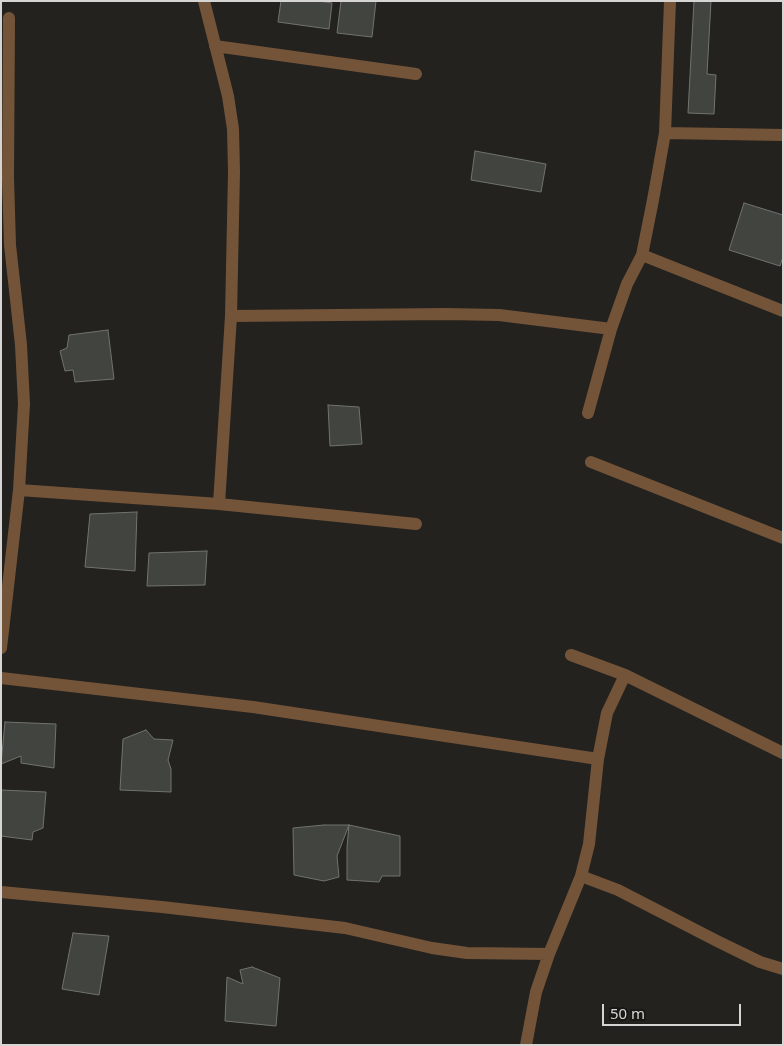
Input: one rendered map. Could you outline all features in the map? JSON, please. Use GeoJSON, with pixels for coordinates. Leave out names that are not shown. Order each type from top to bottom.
{"type":"FeatureCollection","features":[{"type":"Feature","properties":{"kind":"street"},"geometry":{"type":"LineString","coordinates":[[204,1],[228,96],[233,129],[231,316],[218,504]]}},
{"type":"Feature","properties":{"kind":"street"},"geometry":{"type":"LineString","coordinates":[[588,413],[611,329],[627,284],[642,255],[665,134],[670,1]]}},
{"type":"Feature","properties":{"kind":"street"},"geometry":{"type":"LineString","coordinates":[[1,648],[19,490],[24,404],[21,345],[10,245],[8,178],[9,18]]}},
{"type":"Feature","properties":{"kind":"street"},"geometry":{"type":"LineString","coordinates":[[215,46],[416,74]]}},
{"type":"Feature","properties":{"kind":"street"},"geometry":{"type":"LineString","coordinates":[[665,134],[783,135]]}},
{"type":"Feature","properties":{"kind":"street"},"geometry":{"type":"LineString","coordinates":[[642,255],[783,311]]}},
{"type":"Feature","properties":{"kind":"street"},"geometry":{"type":"LineString","coordinates":[[231,316],[481,314],[611,329]]}},
{"type":"Feature","properties":{"kind":"street"},"geometry":{"type":"LineString","coordinates":[[591,462],[783,538]]}},
{"type":"Feature","properties":{"kind":"street"},"geometry":{"type":"LineString","coordinates":[[19,490],[218,504],[416,524]]}},
{"type":"Feature","properties":{"kind":"street"},"geometry":{"type":"LineString","coordinates":[[571,655],[625,676],[783,753]]}},
{"type":"Feature","properties":{"kind":"street"},"geometry":{"type":"LineString","coordinates":[[526,1045],[536,992],[549,954],[581,876],[589,844],[598,759],[607,712],[625,676]]}},
{"type":"Feature","properties":{"kind":"street"},"geometry":{"type":"LineString","coordinates":[[1,678],[253,707],[598,759]]}},
{"type":"Feature","properties":{"kind":"street"},"geometry":{"type":"LineString","coordinates":[[581,876],[626,894],[760,962],[783,969]]}},
{"type":"Feature","properties":{"kind":"street"},"geometry":{"type":"LineString","coordinates":[[1,892],[162,907],[345,928],[432,948],[467,953],[549,954]]}},
{"type":"Feature","properties":{"kind":"building"},"geometry":{"type":"Polygon","coordinates":[[[281,1],[332,3],[329,29],[278,22],[281,1]]]}},
{"type":"Feature","properties":{"kind":"building"},"geometry":{"type":"Polygon","coordinates":[[[341,1],[376,1],[372,37],[337,33],[341,1]]]}},
{"type":"Feature","properties":{"kind":"building"},"geometry":{"type":"Polygon","coordinates":[[[694,1],[711,1],[707,74],[716,75],[714,114],[688,113],[694,1]]]}},
{"type":"Feature","properties":{"kind":"building"},"geometry":{"type":"Polygon","coordinates":[[[475,151],[546,164],[541,192],[471,180],[475,151]]]}},
{"type":"Feature","properties":{"kind":"building"},"geometry":{"type":"Polygon","coordinates":[[[744,203],[783,215],[783,257],[780,266],[729,250],[744,203]]]}},
{"type":"Feature","properties":{"kind":"building"},"geometry":{"type":"Polygon","coordinates":[[[108,330],[114,379],[75,382],[73,370],[65,371],[60,351],[67,348],[69,335],[108,330]]]}},
{"type":"Feature","properties":{"kind":"building"},"geometry":{"type":"Polygon","coordinates":[[[328,405],[359,407],[362,444],[330,446],[328,405]]]}},
{"type":"Feature","properties":{"kind":"building"},"geometry":{"type":"Polygon","coordinates":[[[137,512],[135,571],[85,567],[90,514],[137,512]]]}},
{"type":"Feature","properties":{"kind":"building"},"geometry":{"type":"Polygon","coordinates":[[[207,551],[205,585],[147,586],[149,553],[207,551]]]}},
{"type":"Feature","properties":{"kind":"building"},"geometry":{"type":"Polygon","coordinates":[[[5,722],[56,724],[54,768],[21,763],[21,756],[1,764],[5,722]]]}},
{"type":"Feature","properties":{"kind":"building"},"geometry":{"type":"Polygon","coordinates":[[[146,730],[154,739],[173,740],[168,760],[171,769],[171,792],[120,790],[123,739],[146,730]]]}},
{"type":"Feature","properties":{"kind":"building"},"geometry":{"type":"Polygon","coordinates":[[[1,790],[46,792],[43,828],[33,832],[32,840],[1,836],[1,790]]]}},
{"type":"Feature","properties":{"kind":"building"},"geometry":{"type":"Polygon","coordinates":[[[349,825],[337,856],[339,877],[324,881],[294,875],[293,828],[349,825]]]}},
{"type":"Feature","properties":{"kind":"building"},"geometry":{"type":"Polygon","coordinates":[[[349,825],[400,836],[400,876],[382,876],[379,882],[347,880],[349,825]]]}},
{"type":"Feature","properties":{"kind":"building"},"geometry":{"type":"Polygon","coordinates":[[[73,933],[109,936],[99,995],[62,989],[73,933]]]}},
{"type":"Feature","properties":{"kind":"building"},"geometry":{"type":"Polygon","coordinates":[[[252,967],[280,978],[276,1026],[225,1021],[227,977],[243,984],[240,970],[252,967]]]}}]}
